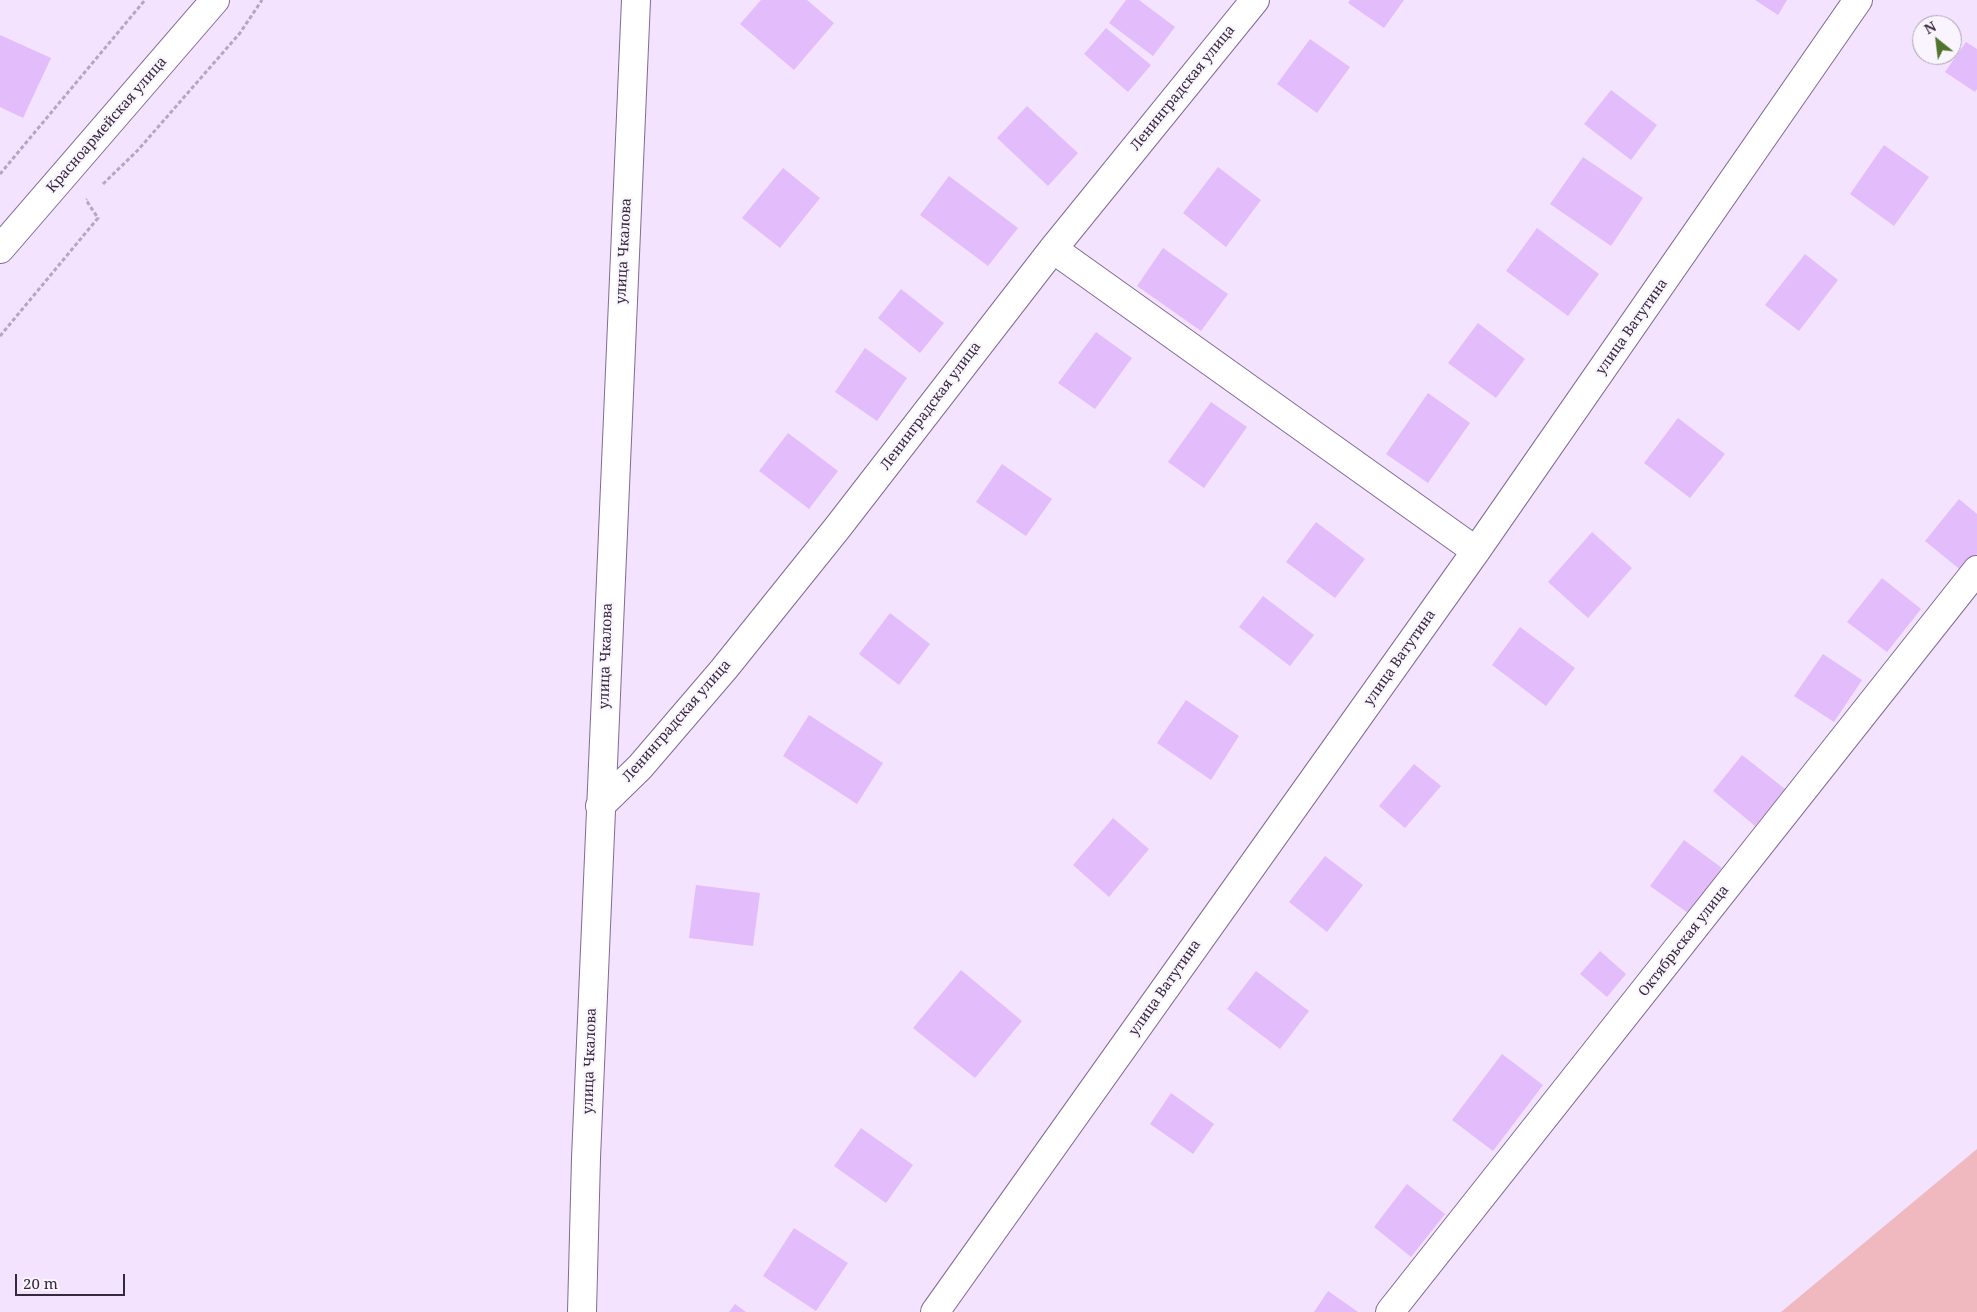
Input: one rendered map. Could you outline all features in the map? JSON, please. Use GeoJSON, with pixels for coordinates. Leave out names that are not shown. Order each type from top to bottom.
{"type":"FeatureCollection","features":[{"type":"Feature","properties":{"kind":"street","name":"Красноармейская улица"},"geometry":{"type":"LineString","coordinates":[[0,249],[215,0]]}},
{"type":"Feature","properties":{"kind":"street","name":"улица Чкалова"},"geometry":{"type":"LineString","coordinates":[[582,1312],[600,806],[636,0]]}},
{"type":"Feature","properties":{"kind":"street","name":"Ленинградская улица"},"geometry":{"type":"LineString","coordinates":[[600,806],[640,767],[730,661],[838,528],[1053,249],[1255,0]]}},
{"type":"Feature","properties":{"kind":"street","name":"улица Ватутина"},"geometry":{"type":"LineString","coordinates":[[935,1312],[1476,552],[1858,0]]}},
{"type":"Feature","properties":{"kind":"street"},"geometry":{"type":"LineString","coordinates":[[1053,249],[1476,552]]}},
{"type":"Feature","properties":{"kind":"street","name":"Октябрьская улица"},"geometry":{"type":"LineString","coordinates":[[1390,1312],[1977,570]]}},
{"type":"Feature","properties":{"kind":"path"},"geometry":{"type":"LineString","coordinates":[[0,174],[145,0]]}},
{"type":"Feature","properties":{"kind":"path"},"geometry":{"type":"LineString","coordinates":[[99,188],[138,150],[240,33],[262,0]]}},
{"type":"Feature","properties":{"kind":"path"},"geometry":{"type":"LineString","coordinates":[[0,336],[98,218],[86,200],[93,194]]}},
{"type":"Feature","properties":{"kind":"shaded area"},"geometry":{"type":"Polygon","coordinates":[[[1977,1149],[1977,1312],[1781,1312],[1977,1149]]]}},
{"type":"Feature","properties":{"kind":"building"},"geometry":{"type":"Polygon","coordinates":[[[761,0],[807,0],[834,23],[794,70],[740,24],[761,0]]]}},
{"type":"Feature","properties":{"kind":"building"},"geometry":{"type":"Polygon","coordinates":[[[1126,0],[1139,0],[1175,27],[1153,56],[1109,23],[1126,0]]]}},
{"type":"Feature","properties":{"kind":"building"},"geometry":{"type":"Polygon","coordinates":[[[1350,0],[1404,0],[1384,28],[1348,3],[1350,0]]]}},
{"type":"Feature","properties":{"kind":"building"},"geometry":{"type":"Polygon","coordinates":[[[1755,0],[1787,0],[1778,15],[1755,0]]]}},
{"type":"Feature","properties":{"kind":"building"},"geometry":{"type":"Polygon","coordinates":[[[1106,28],[1151,65],[1128,92],[1084,54],[1106,28]]]}},
{"type":"Feature","properties":{"kind":"building"},"geometry":{"type":"Polygon","coordinates":[[[0,35],[51,58],[23,118],[0,107],[0,35]]]}},
{"type":"Feature","properties":{"kind":"building"},"geometry":{"type":"Polygon","coordinates":[[[1310,39],[1350,67],[1317,113],[1277,84],[1310,39]]]}},
{"type":"Feature","properties":{"kind":"building"},"geometry":{"type":"Polygon","coordinates":[[[1966,42],[1977,49],[1977,89],[1975,92],[1945,72],[1950,65],[1962,65],[1962,48],[1966,42]]]}},
{"type":"Feature","properties":{"kind":"building"},"geometry":{"type":"Polygon","coordinates":[[[1611,90],[1657,125],[1631,160],[1584,124],[1611,90]]]}},
{"type":"Feature","properties":{"kind":"building"},"geometry":{"type":"Polygon","coordinates":[[[1027,106],[1078,153],[1048,186],[997,138],[1027,106]]]}},
{"type":"Feature","properties":{"kind":"building"},"geometry":{"type":"Polygon","coordinates":[[[1884,145],[1929,177],[1894,226],[1850,194],[1884,145]]]}},
{"type":"Feature","properties":{"kind":"building"},"geometry":{"type":"Polygon","coordinates":[[[1583,157],[1643,198],[1611,246],[1550,204],[1583,157]]]}},
{"type":"Feature","properties":{"kind":"building"},"geometry":{"type":"Polygon","coordinates":[[[1218,167],[1261,200],[1226,247],[1183,213],[1218,167]]]}},
{"type":"Feature","properties":{"kind":"building"},"geometry":{"type":"Polygon","coordinates":[[[783,168],[820,198],[780,248],[742,218],[783,168]]]}},
{"type":"Feature","properties":{"kind":"building"},"geometry":{"type":"Polygon","coordinates":[[[949,176],[1018,228],[988,266],[920,215],[949,176]]]}},
{"type":"Feature","properties":{"kind":"building"},"geometry":{"type":"Polygon","coordinates":[[[1537,228],[1599,274],[1568,316],[1506,271],[1537,228]]]}},
{"type":"Feature","properties":{"kind":"building"},"geometry":{"type":"Polygon","coordinates":[[[1163,248],[1228,294],[1201,331],[1137,286],[1163,248]]]}},
{"type":"Feature","properties":{"kind":"building"},"geometry":{"type":"Polygon","coordinates":[[[1805,254],[1838,280],[1799,331],[1765,305],[1805,254]]]}},
{"type":"Feature","properties":{"kind":"building"},"geometry":{"type":"Polygon","coordinates":[[[901,289],[944,323],[920,353],[878,318],[901,289]]]}},
{"type":"Feature","properties":{"kind":"building"},"geometry":{"type":"Polygon","coordinates":[[[1478,323],[1525,359],[1496,398],[1448,363],[1478,323]]]}},
{"type":"Feature","properties":{"kind":"building"},"geometry":{"type":"Polygon","coordinates":[[[1096,332],[1132,358],[1095,409],[1058,383],[1096,332]]]}},
{"type":"Feature","properties":{"kind":"building"},"geometry":{"type":"Polygon","coordinates":[[[865,348],[907,378],[877,421],[835,392],[865,348]]]}},
{"type":"Feature","properties":{"kind":"building"},"geometry":{"type":"Polygon","coordinates":[[[1428,393],[1470,423],[1428,483],[1386,454],[1428,393]]]}},
{"type":"Feature","properties":{"kind":"building"},"geometry":{"type":"Polygon","coordinates":[[[1211,402],[1247,427],[1204,488],[1168,462],[1211,402]]]}},
{"type":"Feature","properties":{"kind":"building"},"geometry":{"type":"Polygon","coordinates":[[[1678,418],[1725,454],[1690,498],[1644,463],[1678,418]]]}},
{"type":"Feature","properties":{"kind":"building"},"geometry":{"type":"Polygon","coordinates":[[[788,433],[838,471],[809,509],[759,471],[788,433]]]}},
{"type":"Feature","properties":{"kind":"building"},"geometry":{"type":"Polygon","coordinates":[[[1002,464],[1052,499],[1026,536],[976,502],[1002,464]]]}},
{"type":"Feature","properties":{"kind":"building"},"geometry":{"type":"Polygon","coordinates":[[[1959,499],[1977,514],[1977,554],[1963,572],[1925,541],[1959,499]]]}},
{"type":"Feature","properties":{"kind":"building"},"geometry":{"type":"Polygon","coordinates":[[[1316,522],[1365,559],[1335,598],[1286,562],[1316,522]]]}},
{"type":"Feature","properties":{"kind":"building"},"geometry":{"type":"Polygon","coordinates":[[[1592,532],[1632,568],[1588,618],[1548,582],[1592,532]]]}},
{"type":"Feature","properties":{"kind":"building"},"geometry":{"type":"Polygon","coordinates":[[[1882,578],[1921,609],[1887,652],[1847,622],[1882,578]]]}},
{"type":"Feature","properties":{"kind":"building"},"geometry":{"type":"Polygon","coordinates":[[[1263,596],[1314,635],[1290,666],[1239,627],[1263,596]]]}},
{"type":"Feature","properties":{"kind":"building"},"geometry":{"type":"Polygon","coordinates":[[[890,613],[930,644],[899,685],[859,654],[890,613]]]}},
{"type":"Feature","properties":{"kind":"building"},"geometry":{"type":"Polygon","coordinates":[[[1520,627],[1575,668],[1546,706],[1492,665],[1520,627]]]}},
{"type":"Feature","properties":{"kind":"building"},"geometry":{"type":"Polygon","coordinates":[[[1823,654],[1862,680],[1834,722],[1794,696],[1823,654]]]}},
{"type":"Feature","properties":{"kind":"building"},"geometry":{"type":"Polygon","coordinates":[[[1186,700],[1239,736],[1211,780],[1157,743],[1186,700]]]}},
{"type":"Feature","properties":{"kind":"building"},"geometry":{"type":"Polygon","coordinates":[[[809,715],[883,763],[857,804],[783,756],[809,715]]]}},
{"type":"Feature","properties":{"kind":"building"},"geometry":{"type":"Polygon","coordinates":[[[1742,755],[1785,789],[1755,826],[1713,791],[1742,755]]]}},
{"type":"Feature","properties":{"kind":"building"},"geometry":{"type":"Polygon","coordinates":[[[1414,764],[1441,786],[1405,828],[1379,806],[1414,764]]]}},
{"type":"Feature","properties":{"kind":"building"},"geometry":{"type":"Polygon","coordinates":[[[1113,818],[1149,849],[1109,897],[1073,865],[1113,818]]]}},
{"type":"Feature","properties":{"kind":"building"},"geometry":{"type":"Polygon","coordinates":[[[1684,840],[1722,868],[1688,913],[1650,886],[1684,840]]]}},
{"type":"Feature","properties":{"kind":"building"},"geometry":{"type":"Polygon","coordinates":[[[1325,856],[1363,885],[1327,932],[1289,902],[1325,856]]]}},
{"type":"Feature","properties":{"kind":"building"},"geometry":{"type":"Polygon","coordinates":[[[696,885],[760,893],[753,946],[689,938],[696,885]]]}},
{"type":"Feature","properties":{"kind":"building"},"geometry":{"type":"Polygon","coordinates":[[[1600,951],[1626,974],[1607,997],[1580,974],[1600,951]]]}},
{"type":"Feature","properties":{"kind":"building"},"geometry":{"type":"Polygon","coordinates":[[[961,970],[1022,1021],[975,1078],[913,1028],[961,970]]]}},
{"type":"Feature","properties":{"kind":"building"},"geometry":{"type":"Polygon","coordinates":[[[1256,971],[1309,1011],[1280,1049],[1227,1009],[1256,971]]]}},
{"type":"Feature","properties":{"kind":"building"},"geometry":{"type":"Polygon","coordinates":[[[1502,1054],[1543,1085],[1493,1151],[1452,1120],[1502,1054]]]}},
{"type":"Feature","properties":{"kind":"building"},"geometry":{"type":"Polygon","coordinates":[[[1171,1093],[1214,1124],[1193,1154],[1150,1124],[1171,1093]]]}},
{"type":"Feature","properties":{"kind":"building"},"geometry":{"type":"Polygon","coordinates":[[[861,1128],[913,1165],[886,1203],[834,1166],[861,1128]]]}},
{"type":"Feature","properties":{"kind":"building"},"geometry":{"type":"Polygon","coordinates":[[[1407,1184],[1445,1214],[1411,1257],[1374,1227],[1407,1184]]]}},
{"type":"Feature","properties":{"kind":"building"},"geometry":{"type":"Polygon","coordinates":[[[794,1228],[848,1263],[816,1311],[763,1276],[794,1228]]]}},
{"type":"Feature","properties":{"kind":"building"},"geometry":{"type":"Polygon","coordinates":[[[1328,1291],[1358,1312],[1314,1312],[1328,1291]]]}},
{"type":"Feature","properties":{"kind":"building"},"geometry":{"type":"Polygon","coordinates":[[[735,1304],[746,1312],[729,1312],[735,1304]]]}}]}
